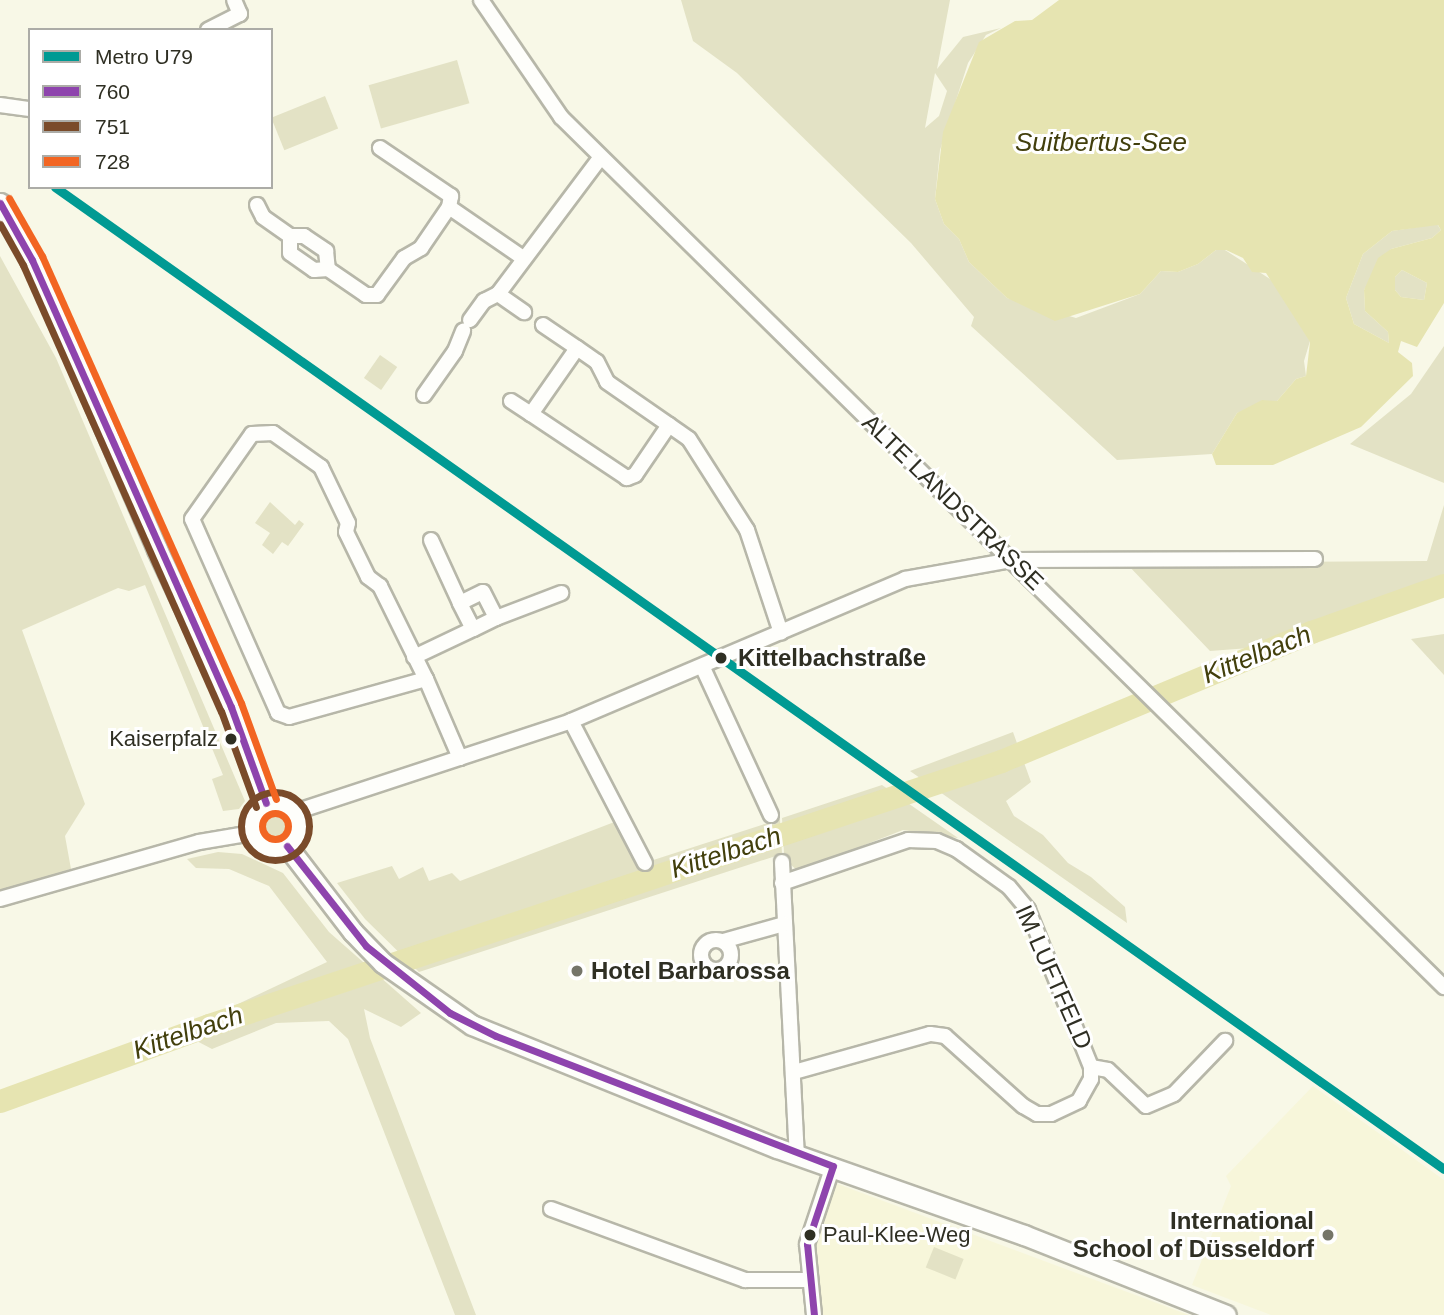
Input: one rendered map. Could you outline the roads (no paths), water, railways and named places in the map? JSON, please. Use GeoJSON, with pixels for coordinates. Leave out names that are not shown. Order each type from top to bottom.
{"type":"FeatureCollection","features":[{"type":"Feature","properties":{"kind":"main road"},"geometry":{"type":"LineString","coordinates":[[0,203],[32,260],[157,550],[231,707],[266,803]]}},
{"type":"Feature","properties":{"kind":"main road"},"geometry":{"type":"LineString","coordinates":[[281,802],[295,812],[298,832],[287,846],[270,849],[251,833],[253,816],[266,803],[281,802]]}},
{"type":"Feature","properties":{"kind":"main road"},"geometry":{"type":"LineString","coordinates":[[287,846],[366,946],[402,979],[450,1013],[496,1036],[797,1154],[1226,1315]]}},
{"type":"Feature","properties":{"kind":"street"},"geometry":{"type":"LineString","coordinates":[[212,28],[240,14],[234,0]]}},
{"type":"Feature","properties":{"kind":"street","name":"ALTE LANDSTRASSE"},"geometry":{"type":"LineString","coordinates":[[481,0],[542,92],[601,157],[1167,711],[1444,987]]}},
{"type":"Feature","properties":{"kind":"street"},"geometry":{"type":"LineString","coordinates":[[0,105],[28,108]]}},
{"type":"Feature","properties":{"kind":"street"},"geometry":{"type":"LineString","coordinates":[[290,236],[290,253],[314,270],[328,269],[366,295],[377,295],[404,258],[421,248],[449,207],[451,196],[380,148]]}},
{"type":"Feature","properties":{"kind":"street"},"geometry":{"type":"LineString","coordinates":[[424,395],[455,351],[466,326],[484,301],[498,294],[601,157]]}},
{"type":"Feature","properties":{"kind":"street"},"geometry":{"type":"LineString","coordinates":[[257,205],[262,217],[290,236],[304,236],[326,251],[328,269]]}},
{"type":"Feature","properties":{"kind":"street"},"geometry":{"type":"LineString","coordinates":[[449,207],[523,258]]}},
{"type":"Feature","properties":{"kind":"street"},"geometry":{"type":"LineString","coordinates":[[498,294],[524,312]]}},
{"type":"Feature","properties":{"kind":"street"},"geometry":{"type":"LineString","coordinates":[[543,325],[597,362],[607,382],[669,425],[698,450],[747,530],[780,633]]}},
{"type":"Feature","properties":{"kind":"street"},"geometry":{"type":"LineString","coordinates":[[531,414],[577,348]]}},
{"type":"Feature","properties":{"kind":"street"},"geometry":{"type":"LineString","coordinates":[[511,401],[627,478],[635,475],[669,425]]}},
{"type":"Feature","properties":{"kind":"street"},"geometry":{"type":"LineString","coordinates":[[426,679],[289,717],[275,708],[191,519],[253,434],[273,433],[321,467],[368,577],[380,586],[426,679],[460,758]]}},
{"type":"Feature","properties":{"kind":"street"},"geometry":{"type":"LineString","coordinates":[[431,540],[473,629]]}},
{"type":"Feature","properties":{"kind":"street"},"geometry":{"type":"LineString","coordinates":[[295,812],[571,721],[703,668],[905,579],[1012,560],[1315,559]]}},
{"type":"Feature","properties":{"kind":"street"},"geometry":{"type":"LineString","coordinates":[[460,603],[483,592],[496,618]]}},
{"type":"Feature","properties":{"kind":"street"},"geometry":{"type":"LineString","coordinates":[[414,657],[496,618],[562,593]]}},
{"type":"Feature","properties":{"kind":"street"},"geometry":{"type":"LineString","coordinates":[[703,668],[771,816]]}},
{"type":"Feature","properties":{"kind":"street"},"geometry":{"type":"LineString","coordinates":[[571,721],[645,863]]}},
{"type":"Feature","properties":{"kind":"street"},"geometry":{"type":"LineString","coordinates":[[0,899],[199,842],[251,833]]}},
{"type":"Feature","properties":{"kind":"street","name":"IM LUFTFELD"},"geometry":{"type":"LineString","coordinates":[[782,883],[895,843],[920,838],[956,849],[1009,887],[1028,910],[1091,1067],[1091,1079],[1079,1101],[1051,1114],[1037,1114],[1023,1106],[945,1036],[930,1034],[794,1072]]}},
{"type":"Feature","properties":{"kind":"street"},"geometry":{"type":"LineString","coordinates":[[782,862],[797,1154]]}},
{"type":"Feature","properties":{"kind":"street"},"geometry":{"type":"LineString","coordinates":[[723,941],[785,924]]}},
{"type":"Feature","properties":{"kind":"street","name":"IM LUFTFELD"},"geometry":{"type":"LineString","coordinates":[[1091,1067],[1108,1070],[1146,1106],[1174,1094],[1225,1041]]}},
{"type":"Feature","properties":{"kind":"street"},"geometry":{"type":"LineString","coordinates":[[814,1315],[807,1244],[833,1166]]}},
{"type":"Feature","properties":{"kind":"street"},"geometry":{"type":"LineString","coordinates":[[551,1209],[745,1280],[810,1280]]}},
{"type":"Feature","properties":{"kind":"water","name":"Suitbertus-See"},"geometry":{"type":"Polygon","coordinates":[[[1059,0],[1444,0],[1444,303],[1417,347],[1401,341],[1398,352],[1412,363],[1413,376],[1361,427],[1273,465],[1216,465],[1212,454],[1237,413],[1262,400],[1277,401],[1296,379],[1306,376],[1310,342],[1266,273],[1252,272],[1243,258],[1226,250],[1216,250],[1198,264],[1178,272],[1161,271],[1140,294],[1055,321],[1007,298],[969,262],[959,239],[944,224],[935,199],[943,132],[979,42],[1015,21],[1032,20],[1059,0]],[[1438,225],[1392,231],[1363,254],[1346,298],[1354,324],[1389,343],[1388,332],[1365,311],[1364,290],[1378,258],[1391,249],[1432,238],[1441,230],[1438,225]],[[1402,270],[1395,277],[1395,290],[1401,297],[1424,300],[1427,283],[1402,270]]]}},
{"type":"Feature","properties":{"kind":"waterway","name":"Kittelbach"},"geometry":{"type":"LineString","coordinates":[[0,1101],[209,1025],[1001,761],[1311,632],[1444,585]]}},
{"type":"Feature","properties":{"kind":"metro line","name":"U79"},"geometry":{"type":"LineString","coordinates":[[58,189],[1444,1169]]}},
{"type":"Feature","properties":{"kind":"place","name":"Kittelbachstraße"},"geometry":{"type":"Point","coordinates":[721,658]}},
{"type":"Feature","properties":{"kind":"place","name":"Kaiserpfalz"},"geometry":{"type":"Point","coordinates":[231,739]}},
{"type":"Feature","properties":{"kind":"place","name":"Hotel Barbarossa"},"geometry":{"type":"Point","coordinates":[577,971]}},
{"type":"Feature","properties":{"kind":"place","name":"Paul-Klee-Weg"},"geometry":{"type":"Point","coordinates":[810,1235]}},
{"type":"Feature","properties":{"kind":"place","name":"International School of Düsseldorf"},"geometry":{"type":"Point","coordinates":[1328,1235]}}]}
